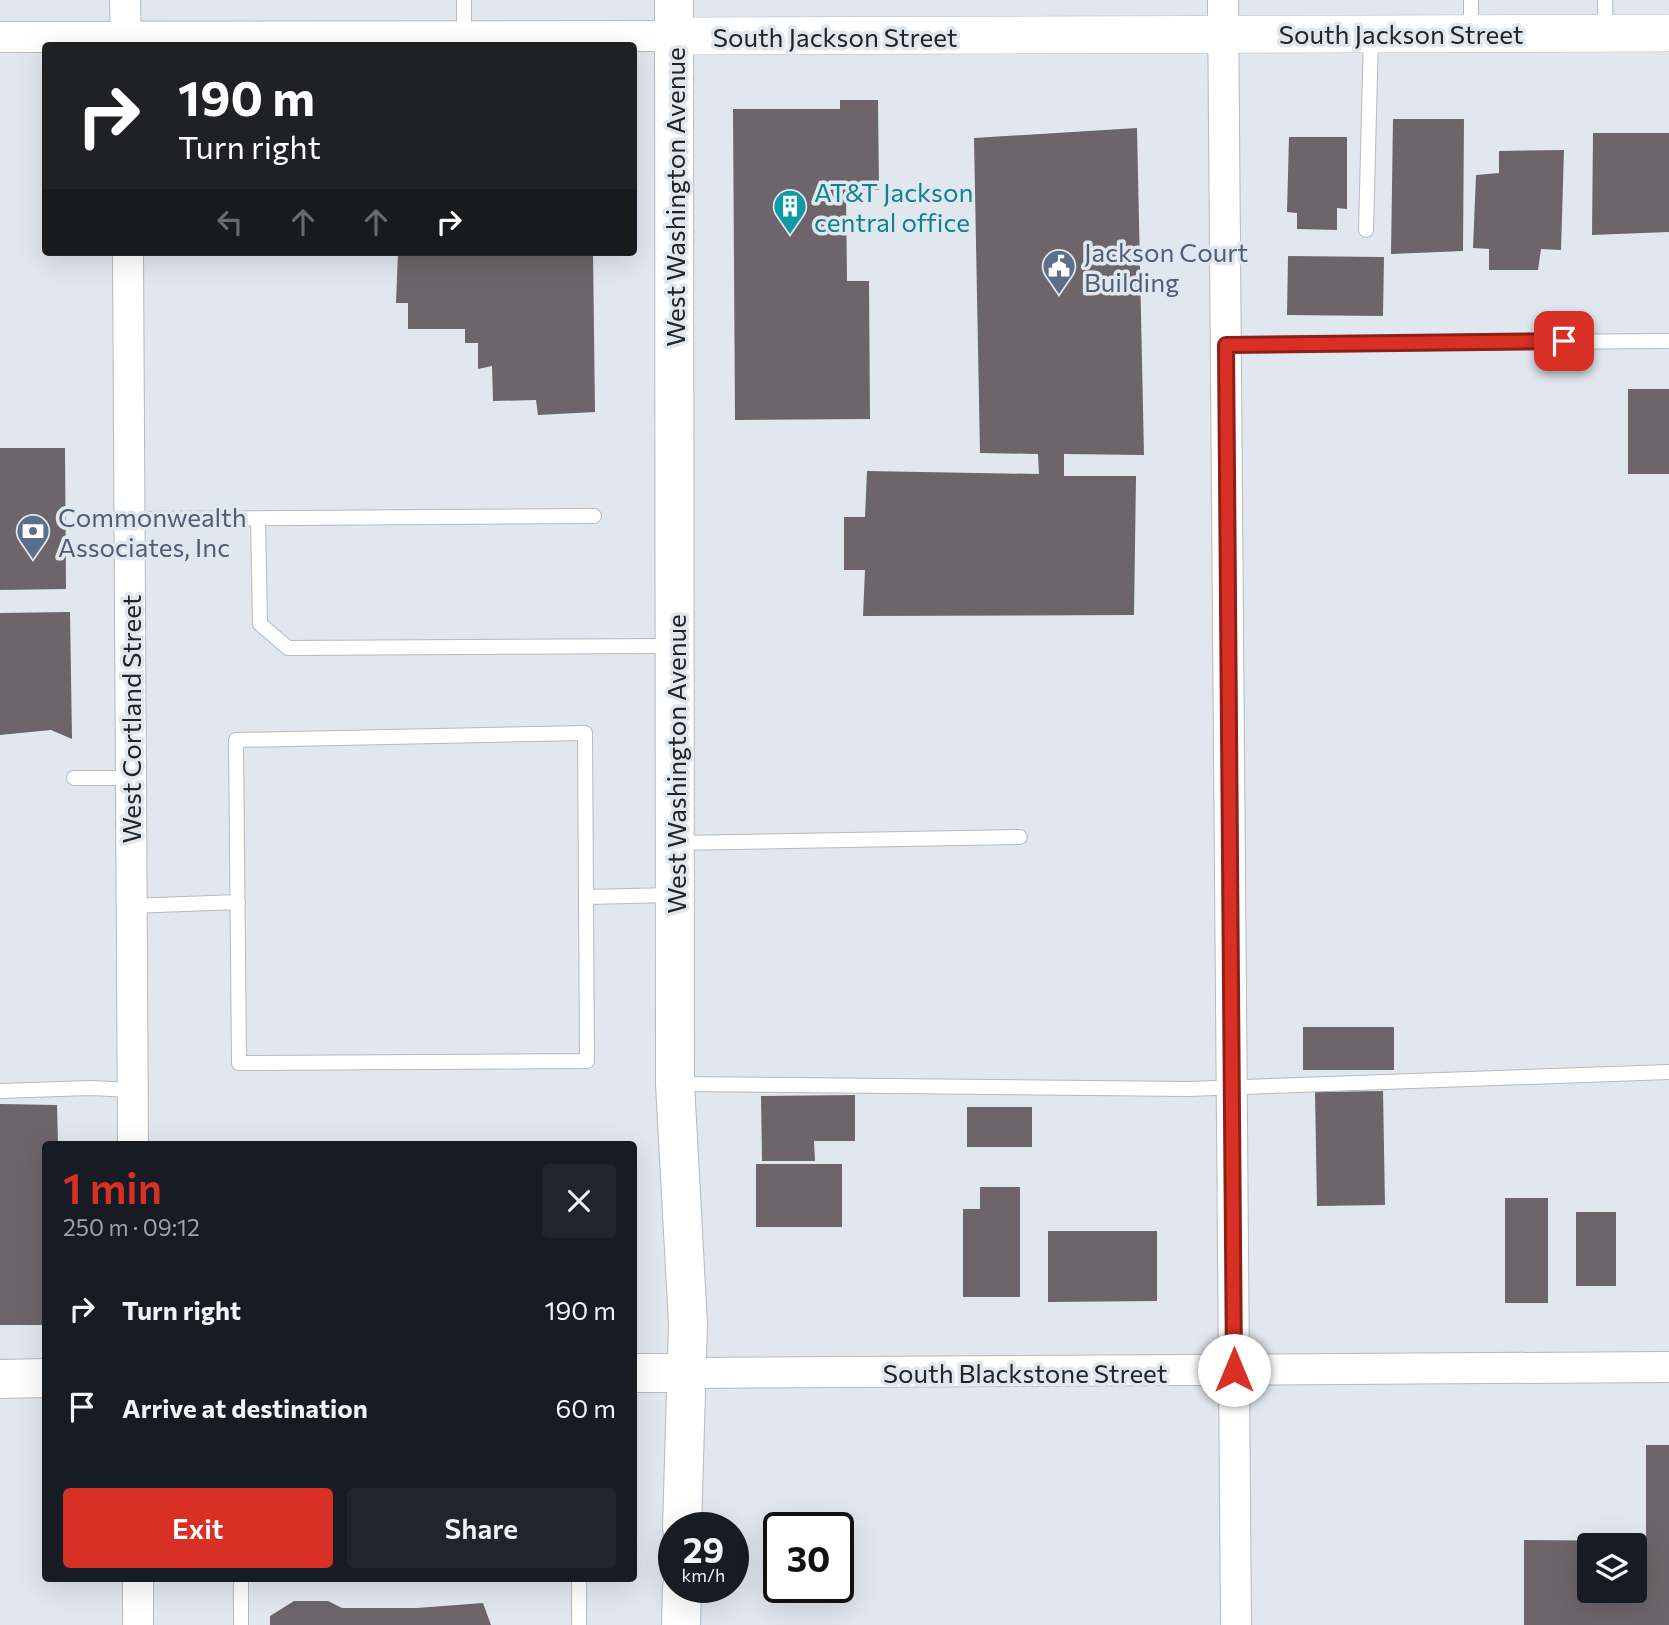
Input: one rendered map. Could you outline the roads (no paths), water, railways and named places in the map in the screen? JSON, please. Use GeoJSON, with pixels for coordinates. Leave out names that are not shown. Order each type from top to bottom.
{"type":"FeatureCollection","features":[{"type":"Feature","properties":{"kind":"main road","name":"West Washington Avenue"},"geometry":{"type":"LineString","coordinates":[[674,18],[676,1084],[688,1324],[682,1512]]}},
{"type":"Feature","properties":{"kind":"main road","name":"South Blackstone Street"},"geometry":{"type":"LineString","coordinates":[[637,1373],[685,1373]]}},
{"type":"Feature","properties":{"kind":"main road"},"geometry":{"type":"LineString","coordinates":[[0,1379],[42,1378]]}},
{"type":"Feature","properties":{"kind":"main road"},"geometry":{"type":"LineString","coordinates":[[681,1603],[681,1625]]}},
{"type":"Feature","properties":{"kind":"street"},"geometry":{"type":"LineString","coordinates":[[125,0],[126,41]]}},
{"type":"Feature","properties":{"kind":"street"},"geometry":{"type":"LineString","coordinates":[[1224,16],[1236,1625]]}},
{"type":"Feature","properties":{"kind":"street","name":"South Jackson Street"},"geometry":{"type":"LineString","coordinates":[[0,37],[126,41],[464,36],[674,18],[1224,16],[1371,33],[1471,17],[1606,17],[1669,33]]}},
{"type":"Feature","properties":{"kind":"street","name":"West Cortland Street"},"geometry":{"type":"LineString","coordinates":[[128,256],[133,1141]]}},
{"type":"Feature","properties":{"kind":"street","name":"South Blackstone Street"},"geometry":{"type":"LineString","coordinates":[[685,1373],[1669,1367]]}},
{"type":"Feature","properties":{"kind":"street"},"geometry":{"type":"LineString","coordinates":[[138,1582],[138,1625]]}},
{"type":"Feature","properties":{"kind":"lane"},"geometry":{"type":"LineString","coordinates":[[464,0],[464,36]]}},
{"type":"Feature","properties":{"kind":"lane"},"geometry":{"type":"LineString","coordinates":[[1366,230],[1371,33]]}},
{"type":"Feature","properties":{"kind":"lane"},"geometry":{"type":"LineString","coordinates":[[1226,345],[1669,341]]}},
{"type":"Feature","properties":{"kind":"lane"},"geometry":{"type":"LineString","coordinates":[[129,519],[594,516]]}},
{"type":"Feature","properties":{"kind":"lane"},"geometry":{"type":"LineString","coordinates":[[258,519],[260,624],[288,648],[674,646]]}},
{"type":"Feature","properties":{"kind":"lane"},"geometry":{"type":"LineString","coordinates":[[585,733],[587,1061],[239,1063],[238,902],[236,740],[585,733]]}},
{"type":"Feature","properties":{"kind":"lane"},"geometry":{"type":"LineString","coordinates":[[74,778],[130,778]]}},
{"type":"Feature","properties":{"kind":"lane"},"geometry":{"type":"LineString","coordinates":[[675,843],[1020,837]]}},
{"type":"Feature","properties":{"kind":"lane"},"geometry":{"type":"LineString","coordinates":[[586,897],[676,894]]}},
{"type":"Feature","properties":{"kind":"lane"},"geometry":{"type":"LineString","coordinates":[[131,906],[238,902]]}},
{"type":"Feature","properties":{"kind":"lane"},"geometry":{"type":"LineString","coordinates":[[676,1084],[1188,1089],[1669,1072]]}},
{"type":"Feature","properties":{"kind":"lane"},"geometry":{"type":"LineString","coordinates":[[0,1091],[90,1088],[133,1090]]}},
{"type":"Feature","properties":{"kind":"lane"},"geometry":{"type":"LineString","coordinates":[[241,1582],[241,1625]]}},
{"type":"Feature","properties":{"kind":"lane"},"geometry":{"type":"LineString","coordinates":[[579,1582],[579,1625]]}},
{"type":"Feature","properties":{"kind":"place","name":"AT&T Jackson central office"},"geometry":{"type":"Point","coordinates":[790,236]}},
{"type":"Feature","properties":{"kind":"place","name":"Jackson Court Building"},"geometry":{"type":"Point","coordinates":[1059,296]}},
{"type":"Feature","properties":{"kind":"place","name":"Commonwealth Associates, Inc"},"geometry":{"type":"Point","coordinates":[33,561]}}]}
